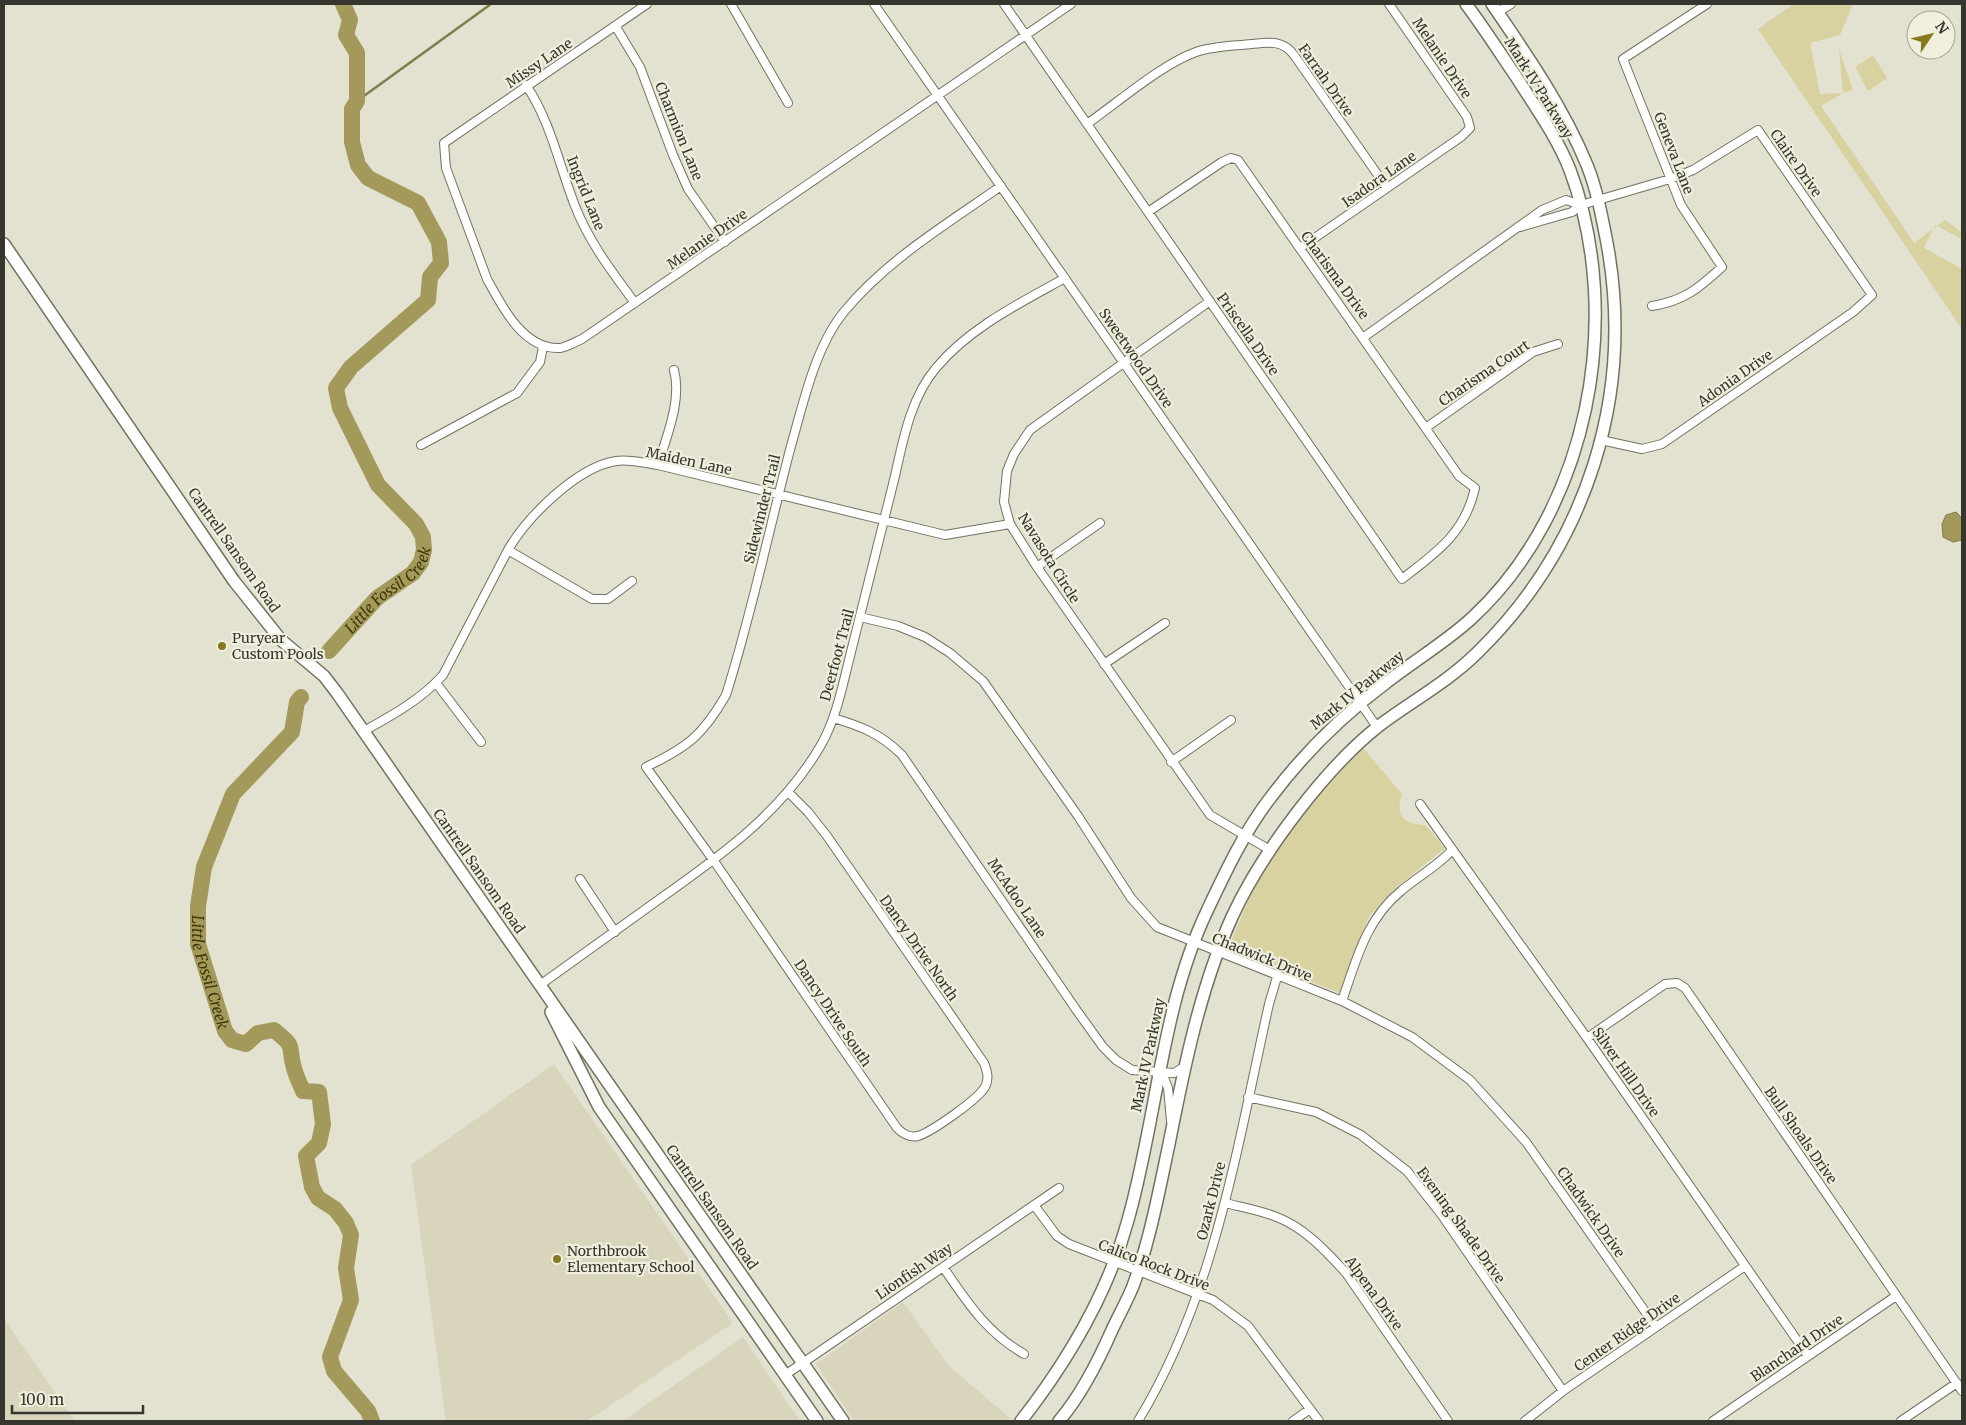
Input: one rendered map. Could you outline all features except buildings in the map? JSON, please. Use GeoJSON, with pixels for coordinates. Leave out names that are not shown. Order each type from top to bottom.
{"type":"FeatureCollection","features":[{"type":"Feature","properties":{"kind":"main road","name":"Mark IV Parkway"},"geometry":{"type":"LineString","coordinates":[[1021,1421],[1070,1349],[1114,1262],[1128,1219],[1180,982],[1206,913],[1246,836],[1269,799],[1320,739],[1361,704],[1473,617],[1507,579],[1541,530],[1571,462],[1586,407],[1594,356],[1595,306],[1590,256],[1580,205],[1570,169],[1549,127],[1466,4]]}},
{"type":"Feature","properties":{"kind":"main road","name":"Mark IV Parkway"},"geometry":{"type":"LineString","coordinates":[[1060,1421],[1101,1354],[1137,1272],[1154,1213],[1184,1066],[1218,952],[1246,889],[1270,850],[1331,771],[1377,727],[1476,654],[1526,599],[1558,550],[1584,493],[1601,440],[1614,370],[1616,325],[1610,262],[1599,201],[1588,167],[1561,110],[1495,8]]}},
{"type":"Feature","properties":{"kind":"main road","name":"Cantrell Sansom Road"},"geometry":{"type":"LineString","coordinates":[[4,244],[234,581],[280,640],[324,676],[364,731],[843,1421]]}},
{"type":"Feature","properties":{"kind":"main road","name":"Cantrell Sansom Road"},"geometry":{"type":"LineString","coordinates":[[540,985],[581,1075],[603,1114],[817,1421]]}},
{"type":"Feature","properties":{"kind":"main road"},"geometry":{"type":"LineString","coordinates":[[603,1114],[620,1101]]}},
{"type":"Feature","properties":{"kind":"main road"},"geometry":{"type":"LineString","coordinates":[[717,1278],[734,1266]]}},
{"type":"Feature","properties":{"kind":"street","name":"Missy Lane"},"geometry":{"type":"LineString","coordinates":[[543,347],[526,336],[496,296],[446,168],[444,143],[526,85],[647,4]]}},
{"type":"Feature","properties":{"kind":"street"},"geometry":{"type":"LineString","coordinates":[[731,4],[788,103]]}},
{"type":"Feature","properties":{"kind":"street","name":"Sweetwood Drive"},"geometry":{"type":"LineString","coordinates":[[874,4],[1377,727]]}},
{"type":"Feature","properties":{"kind":"street","name":"Priscella Drive"},"geometry":{"type":"LineString","coordinates":[[1004,4],[1402,579],[1444,546],[1470,509],[1475,488]]}},
{"type":"Feature","properties":{"kind":"street","name":"Melanie Drive"},"geometry":{"type":"LineString","coordinates":[[543,347],[562,348],[582,339],[1071,4]]}},
{"type":"Feature","properties":{"kind":"street","name":"Melanie Drive"},"geometry":{"type":"LineString","coordinates":[[1389,4],[1467,117],[1470,128]]}},
{"type":"Feature","properties":{"kind":"street"},"geometry":{"type":"LineString","coordinates":[[1495,8],[1511,4]]}},
{"type":"Feature","properties":{"kind":"street","name":"Geneva Lane"},"geometry":{"type":"LineString","coordinates":[[1652,306],[1673,303],[1691,292],[1722,267],[1681,205],[1623,59],[1707,4]]}},
{"type":"Feature","properties":{"kind":"street","name":"Charmion Lane"},"geometry":{"type":"LineString","coordinates":[[616,26],[640,66],[673,155],[688,189],[725,242]]}},
{"type":"Feature","properties":{"kind":"street","name":"Farrah Drive"},"geometry":{"type":"LineString","coordinates":[[1088,124],[1165,69],[1195,52],[1229,46],[1279,43],[1288,47],[1294,55],[1387,188]]}},
{"type":"Feature","properties":{"kind":"street","name":"Ingrid Lane"},"geometry":{"type":"LineString","coordinates":[[526,85],[537,102],[546,122],[575,205],[586,230],[600,255],[636,303]]}},
{"type":"Feature","properties":{"kind":"street","name":"Isadora Lane"},"geometry":{"type":"LineString","coordinates":[[1300,248],[1461,137],[1470,128]]}},
{"type":"Feature","properties":{"kind":"street","name":"Claire Drive"},"geometry":{"type":"LineString","coordinates":[[1520,226],[1572,212],[1580,205],[1599,201],[1693,170],[1758,130],[1872,296]]}},
{"type":"Feature","properties":{"kind":"street","name":"Charisma Drive"},"geometry":{"type":"LineString","coordinates":[[1148,212],[1222,162],[1231,158],[1238,160],[1427,427],[1459,476],[1475,488]]}},
{"type":"Feature","properties":{"kind":"street","name":"Sidewinder Trail"},"geometry":{"type":"LineString","coordinates":[[714,860],[646,766],[679,751],[702,731],[726,695],[778,495],[820,354],[830,332],[842,314],[879,275],[1001,186]]}},
{"type":"Feature","properties":{"kind":"street","name":"Claire Drive"},"geometry":{"type":"LineString","coordinates":[[1364,337],[1542,210],[1566,200],[1580,205]]}},
{"type":"Feature","properties":{"kind":"street","name":"Deerfoot Trail"},"geometry":{"type":"LineString","coordinates":[[540,985],[714,860],[760,821],[788,792],[821,744],[833,718],[903,442],[916,402],[936,368],[971,336],[1010,309],[1065,278]]}},
{"type":"Feature","properties":{"kind":"street","name":"Adonia Drive"},"geometry":{"type":"LineString","coordinates":[[1601,440],[1642,449],[1662,444],[1853,312],[1872,296]]}},
{"type":"Feature","properties":{"kind":"street","name":"Navasota Circle"},"geometry":{"type":"LineString","coordinates":[[1210,301],[1030,430],[1020,444],[1007,471],[1004,486],[1004,502],[1010,524],[1037,567],[1171,762],[1210,815],[1270,850]]}},
{"type":"Feature","properties":{"kind":"street","name":"Charisma Court"},"geometry":{"type":"LineString","coordinates":[[1427,427],[1533,352],[1558,344]]}},
{"type":"Feature","properties":{"kind":"street"},"geometry":{"type":"LineString","coordinates":[[421,445],[517,393],[540,362],[543,347]]}},
{"type":"Feature","properties":{"kind":"street"},"geometry":{"type":"LineString","coordinates":[[658,465],[671,424],[677,382],[674,370]]}},
{"type":"Feature","properties":{"kind":"street","name":"Maiden Lane"},"geometry":{"type":"LineString","coordinates":[[364,731],[390,717],[436,683],[517,535],[550,498],[594,468],[618,461],[658,465],[945,535],[1010,524]]}},
{"type":"Feature","properties":{"kind":"street"},"geometry":{"type":"LineString","coordinates":[[1037,567],[1100,523]]}},
{"type":"Feature","properties":{"kind":"street"},"geometry":{"type":"LineString","coordinates":[[508,550],[592,599],[608,599],[632,581]]}},
{"type":"Feature","properties":{"kind":"street","name":"Chadwick Drive"},"geometry":{"type":"LineString","coordinates":[[860,617],[898,626],[925,637],[969,667],[983,681],[1144,914],[1157,928],[1277,977],[1342,1001],[1412,1036],[1470,1080],[1526,1142],[1656,1327]]}},
{"type":"Feature","properties":{"kind":"street"},"geometry":{"type":"LineString","coordinates":[[1104,664],[1165,623]]}},
{"type":"Feature","properties":{"kind":"street"},"geometry":{"type":"LineString","coordinates":[[436,683],[481,742]]}},
{"type":"Feature","properties":{"kind":"street","name":"McAdoo Lane"},"geometry":{"type":"LineString","coordinates":[[833,718],[863,726],[881,736],[902,755],[1103,1047],[1116,1060],[1132,1070],[1161,1070],[1174,1073],[1184,1066]]}},
{"type":"Feature","properties":{"kind":"street"},"geometry":{"type":"LineString","coordinates":[[1171,762],[1231,720]]}},
{"type":"Feature","properties":{"kind":"street","name":"Dancy Drive North"},"geometry":{"type":"LineString","coordinates":[[788,792],[808,812],[827,836],[984,1063],[988,1075],[986,1087],[950,1117]]}},
{"type":"Feature","properties":{"kind":"street","name":"Silver Hill Drive"},"geometry":{"type":"LineString","coordinates":[[1420,804],[1587,1038],[1808,1356]]}},
{"type":"Feature","properties":{"kind":"street"},"geometry":{"type":"LineString","coordinates":[[1342,1001],[1361,946],[1371,925],[1384,907],[1452,850]]}},
{"type":"Feature","properties":{"kind":"street","name":"Dancy Drive South"},"geometry":{"type":"LineString","coordinates":[[714,860],[897,1128],[903,1134],[918,1136],[950,1117]]}},
{"type":"Feature","properties":{"kind":"street"},"geometry":{"type":"LineString","coordinates":[[580,880],[614,932]]}},
{"type":"Feature","properties":{"kind":"street","name":"Ozark Drive"},"geometry":{"type":"LineString","coordinates":[[1138,1421],[1162,1380],[1198,1294],[1225,1203],[1277,977]]}},
{"type":"Feature","properties":{"kind":"street","name":"Bull Shoals Drive"},"geometry":{"type":"LineString","coordinates":[[1587,1038],[1665,984],[1673,982],[1681,985],[1962,1391]]}},
{"type":"Feature","properties":{"kind":"street"},"geometry":{"type":"LineString","coordinates":[[1161,1070],[1168,1088],[1172,1128]]}},
{"type":"Feature","properties":{"kind":"street","name":"Evening Shade Drive"},"geometry":{"type":"LineString","coordinates":[[1248,1097],[1316,1112],[1361,1135],[1407,1172],[1446,1221],[1563,1392]]}},
{"type":"Feature","properties":{"kind":"street","name":"Lionfish Way"},"geometry":{"type":"LineString","coordinates":[[785,1375],[1059,1188]]}},
{"type":"Feature","properties":{"kind":"street","name":"Alpena Drive"},"geometry":{"type":"LineString","coordinates":[[1225,1203],[1275,1216],[1298,1229],[1330,1255],[1346,1273],[1448,1421]]}},
{"type":"Feature","properties":{"kind":"street","name":"Calico Rock Drive"},"geometry":{"type":"LineString","coordinates":[[1034,1205],[1052,1231],[1069,1244],[1213,1300],[1248,1326],[1319,1421]]}},
{"type":"Feature","properties":{"kind":"street","name":"Center Ridge Drive"},"geometry":{"type":"LineString","coordinates":[[1525,1421],[1563,1392],[1744,1266]]}},
{"type":"Feature","properties":{"kind":"street"},"geometry":{"type":"LineString","coordinates":[[943,1267],[973,1311],[1002,1341],[1024,1354]]}},
{"type":"Feature","properties":{"kind":"street","name":"Blanchard Drive"},"geometry":{"type":"LineString","coordinates":[[1713,1421],[1896,1296]]}},
{"type":"Feature","properties":{"kind":"street"},"geometry":{"type":"LineString","coordinates":[[1901,1421],[1956,1383]]}},
{"type":"Feature","properties":{"kind":"street"},"geometry":{"type":"LineString","coordinates":[[1293,1421],[1310,1409]]}},
{"type":"Feature","properties":{"kind":"shaded area"},"geometry":{"type":"Polygon","coordinates":[[[1794,4],[1853,4],[1840,35],[1810,43],[1820,94],[1843,93],[1821,106],[1914,243],[1933,229],[1924,248],[1962,269],[1962,329],[1758,29],[1794,4]]]}},
{"type":"Feature","properties":{"kind":"shaded area"},"geometry":{"type":"Polygon","coordinates":[[[1839,49],[1853,90],[1843,93],[1839,49]]]}},
{"type":"Feature","properties":{"kind":"shaded area"},"geometry":{"type":"Polygon","coordinates":[[[1873,55],[1887,78],[1868,91],[1855,67],[1873,55]]]}},
{"type":"Feature","properties":{"kind":"shaded area"},"geometry":{"type":"Polygon","coordinates":[[[1945,220],[1962,233],[1962,239],[1937,226],[1945,220]]]}},
{"type":"Feature","properties":{"kind":"shaded area"},"geometry":{"type":"Polygon","coordinates":[[[1956,512],[1962,518],[1962,540],[1953,542],[1943,537],[1942,524],[1946,515],[1956,512]]]}},
{"type":"Feature","properties":{"kind":"shaded area"},"geometry":{"type":"Polygon","coordinates":[[[1363,748],[1402,794],[1400,813],[1406,821],[1425,825],[1445,848],[1399,885],[1369,916],[1340,993],[1228,949],[1250,896],[1277,851],[1317,798],[1363,748]]]}},
{"type":"Feature","properties":{"kind":"shaded area","name":"Northbrook Elementary School"},"geometry":{"type":"Polygon","coordinates":[[[554,1064],[733,1323],[587,1421],[446,1421],[411,1165],[554,1064]]]}},
{"type":"Feature","properties":{"kind":"shaded area"},"geometry":{"type":"Polygon","coordinates":[[[903,1302],[949,1366],[1010,1418],[1008,1421],[854,1421],[816,1364],[903,1302]]]}},
{"type":"Feature","properties":{"kind":"shaded area"},"geometry":{"type":"Polygon","coordinates":[[[4,1319],[75,1421],[4,1421],[4,1319]]]}},
{"type":"Feature","properties":{"kind":"shaded area"},"geometry":{"type":"Polygon","coordinates":[[[743,1337],[800,1421],[623,1421],[743,1337]]]}},
{"type":"Feature","properties":{"kind":"waterway","name":"Little Fossil Creek"},"geometry":{"type":"LineString","coordinates":[[329,651],[377,598],[413,573],[421,562],[424,550],[423,537],[416,524],[378,485],[340,408],[336,388],[351,367],[428,300],[430,277],[441,263],[439,242],[418,203],[368,178],[358,165],[352,142],[352,109],[357,101],[357,53],[346,35],[350,20],[343,4]]}},
{"type":"Feature","properties":{"kind":"waterway"},"geometry":{"type":"LineString","coordinates":[[357,101],[491,4]]}},
{"type":"Feature","properties":{"kind":"waterway","name":"Little Fossil Creek"},"geometry":{"type":"LineString","coordinates":[[301,697],[297,702],[292,732],[233,794],[204,867],[198,906],[198,944],[225,1031],[232,1040],[246,1044],[258,1033],[274,1030],[289,1044],[292,1061],[303,1091],[319,1092],[323,1124],[319,1143],[306,1156],[312,1187],[318,1198],[335,1209],[346,1223],[351,1235],[346,1268],[351,1300],[330,1357],[334,1371],[368,1411],[372,1421]]}},
{"type":"Feature","properties":{"kind":"place","name":"Puryear Custom Pools"},"geometry":{"type":"Point","coordinates":[222,646]}},
{"type":"Feature","properties":{"kind":"place","name":"Northbrook Elementary School"},"geometry":{"type":"Point","coordinates":[557,1259]}}]}
